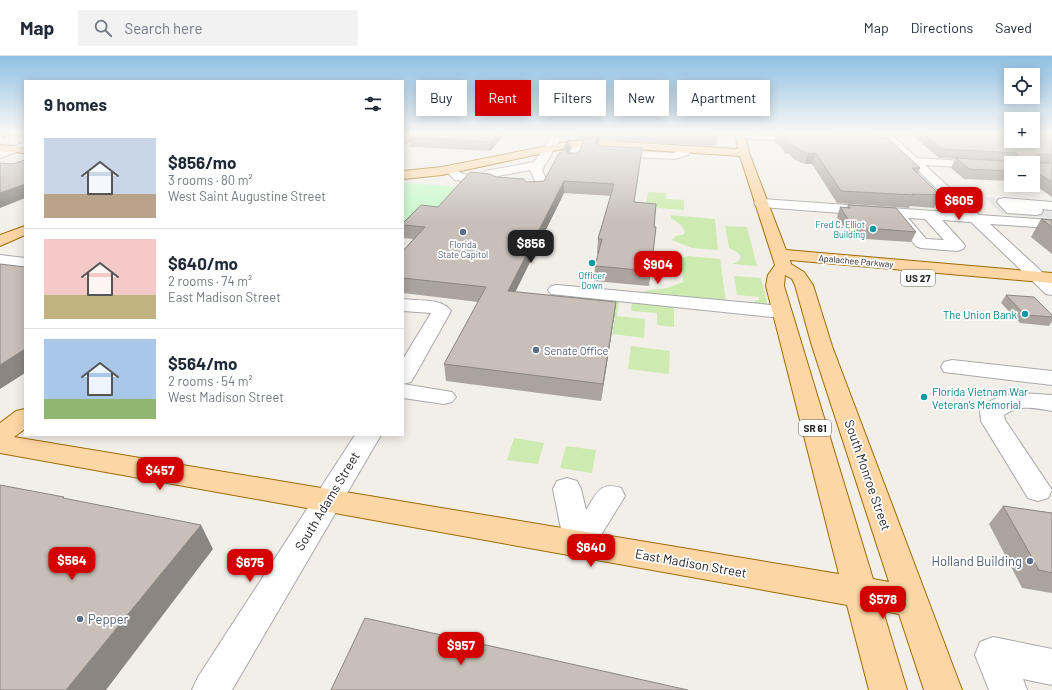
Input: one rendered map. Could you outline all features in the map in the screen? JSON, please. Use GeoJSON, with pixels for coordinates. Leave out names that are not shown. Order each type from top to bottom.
{"type":"FeatureCollection","features":[{"type":"Feature","properties":{"kind":"main road"},"geometry":{"type":"LineString","coordinates":[[404,176],[454,177],[495,163]]}},
{"type":"Feature","properties":{"kind":"main road"},"geometry":{"type":"LineString","coordinates":[[747,163],[782,260]]}},
{"type":"Feature","properties":{"kind":"main road"},"geometry":{"type":"LineString","coordinates":[[0,241],[24,230]]}},
{"type":"Feature","properties":{"kind":"main road","name":"Apalachee Parkway"},"geometry":{"type":"LineString","coordinates":[[782,260],[1045,277]]}},
{"type":"Feature","properties":{"kind":"main road","name":"Apalachee Parkway"},"geometry":{"type":"LineString","coordinates":[[782,260],[1052,290]]}},
{"type":"Feature","properties":{"kind":"main road","name":"SR 61"},"geometry":{"type":"LineString","coordinates":[[782,260],[774,281],[888,690]]}},
{"type":"Feature","properties":{"kind":"main road","name":"South Monroe Street"},"geometry":{"type":"LineString","coordinates":[[782,260],[798,276],[804,285],[822,346],[943,690]]}},
{"type":"Feature","properties":{"kind":"main road"},"geometry":{"type":"LineString","coordinates":[[0,435],[24,418]]}},
{"type":"Feature","properties":{"kind":"main road","name":"East Madison Street"},"geometry":{"type":"LineString","coordinates":[[0,444],[912,601]]}},
{"type":"Feature","properties":{"kind":"street"},"geometry":{"type":"LineString","coordinates":[[484,180],[489,174],[537,163]]}},
{"type":"Feature","properties":{"kind":"street"},"geometry":{"type":"LineString","coordinates":[[531,190],[537,188],[541,181],[536,170],[539,163]]}},
{"type":"Feature","properties":{"kind":"street"},"geometry":{"type":"LineString","coordinates":[[916,163],[976,219],[1045,277],[1052,290]]}},
{"type":"Feature","properties":{"kind":"street"},"geometry":{"type":"LineString","coordinates":[[940,163],[1004,167]]}},
{"type":"Feature","properties":{"kind":"street"},"geometry":{"type":"LineString","coordinates":[[454,177],[514,182]]}},
{"type":"Feature","properties":{"kind":"street"},"geometry":{"type":"LineString","coordinates":[[1052,206],[1004,202],[1012,210],[1045,212],[1052,223]]}},
{"type":"Feature","properties":{"kind":"street"},"geometry":{"type":"LineString","coordinates":[[761,203],[976,219],[1052,223]]}},
{"type":"Feature","properties":{"kind":"street"},"geometry":{"type":"LineString","coordinates":[[896,213],[921,244],[957,246],[929,215]]}},
{"type":"Feature","properties":{"kind":"street"},"geometry":{"type":"LineString","coordinates":[[1,260],[24,249]]}},
{"type":"Feature","properties":{"kind":"street"},"geometry":{"type":"LineString","coordinates":[[1,260],[24,263]]}},
{"type":"Feature","properties":{"kind":"street"},"geometry":{"type":"LineString","coordinates":[[557,290],[782,312]]}},
{"type":"Feature","properties":{"kind":"street"},"geometry":{"type":"LineString","coordinates":[[404,305],[436,308],[442,311],[404,375]]}},
{"type":"Feature","properties":{"kind":"street"},"geometry":{"type":"LineString","coordinates":[[952,367],[1052,378]]}},
{"type":"Feature","properties":{"kind":"street"},"geometry":{"type":"LineString","coordinates":[[404,391],[444,397]]}},
{"type":"Feature","properties":{"kind":"street"},"geometry":{"type":"LineString","coordinates":[[1038,490],[993,421],[992,412],[1000,406],[1012,401],[1025,400],[1052,403]]}},
{"type":"Feature","properties":{"kind":"street","name":"South Adams Street"},"geometry":{"type":"LineString","coordinates":[[212,690],[366,436]]}},
{"type":"Feature","properties":{"kind":"street"},"geometry":{"type":"LineString","coordinates":[[567,489],[579,544]]}},
{"type":"Feature","properties":{"kind":"street"},"geometry":{"type":"LineString","coordinates":[[579,544],[611,496]]}},
{"type":"Feature","properties":{"kind":"street"},"geometry":{"type":"LineString","coordinates":[[1008,690],[993,655],[1052,666]]}},
{"type":"Feature","properties":{"kind":"green space"},"geometry":{"type":"Polygon","coordinates":[[[404,183],[463,187],[436,219],[421,218],[404,236],[404,183]]]}},
{"type":"Feature","properties":{"kind":"green space"},"geometry":{"type":"Polygon","coordinates":[[[648,192],[666,193],[666,199],[684,200],[684,210],[646,207],[648,192]]]}},
{"type":"Feature","properties":{"kind":"green space"},"geometry":{"type":"Polygon","coordinates":[[[671,215],[715,219],[718,250],[692,248],[672,240],[676,236],[684,234],[685,231],[681,225],[671,218],[671,215]]]}},
{"type":"Feature","properties":{"kind":"green space"},"geometry":{"type":"Polygon","coordinates":[[[725,226],[747,227],[757,266],[732,264],[739,261],[741,256],[729,248],[725,226]]]}},
{"type":"Feature","properties":{"kind":"green space"},"geometry":{"type":"Polygon","coordinates":[[[689,256],[720,259],[726,302],[644,293],[644,291],[667,288],[683,282],[683,273],[676,268],[670,267],[670,263],[673,260],[689,256]]]}},
{"type":"Feature","properties":{"kind":"green space"},"geometry":{"type":"Polygon","coordinates":[[[734,276],[761,278],[768,306],[744,304],[759,300],[759,297],[737,295],[734,276]]]}},
{"type":"Feature","properties":{"kind":"green space"},"geometry":{"type":"Polygon","coordinates":[[[580,297],[619,301],[617,316],[645,319],[644,338],[612,334],[615,318],[576,310],[580,297]]]}},
{"type":"Feature","properties":{"kind":"green space"},"geometry":{"type":"Polygon","coordinates":[[[632,303],[674,307],[674,327],[657,325],[657,313],[631,311],[632,303]]]}},
{"type":"Feature","properties":{"kind":"green space"},"geometry":{"type":"Polygon","coordinates":[[[631,346],[670,351],[669,374],[628,369],[631,346]]]}},
{"type":"Feature","properties":{"kind":"green space"},"geometry":{"type":"Polygon","coordinates":[[[514,438],[544,443],[538,464],[507,460],[514,438]]]}},
{"type":"Feature","properties":{"kind":"green space"},"geometry":{"type":"Polygon","coordinates":[[[566,446],[596,450],[592,473],[560,468],[566,446]]]}},
{"type":"Feature","properties":{"kind":"shaded area"},"geometry":{"type":"Polygon","coordinates":[[[984,197],[1052,201],[1052,218],[1002,214],[984,197]]]}},
{"type":"Feature","properties":{"kind":"building"},"geometry":{"type":"Polygon","coordinates":[[[0,163],[13,164],[24,163],[24,184],[0,193],[0,163]]]}},
{"type":"Feature","properties":{"kind":"building"},"geometry":{"type":"Polygon","coordinates":[[[554,163],[640,163],[634,202],[656,204],[654,227],[656,227],[651,271],[595,266],[602,239],[598,239],[614,184],[564,181],[508,291],[616,302],[603,384],[444,364],[486,287],[404,278],[404,250],[425,227],[404,225],[404,222],[421,205],[438,207],[470,172],[490,174],[496,177],[524,179],[526,182],[544,181],[554,163]]]}},
{"type":"Feature","properties":{"kind":"building"},"geometry":{"type":"Polygon","coordinates":[[[822,163],[914,163],[920,168],[912,168],[940,195],[912,194],[914,195],[841,191],[822,163]]]}},
{"type":"Feature","properties":{"kind":"building"},"geometry":{"type":"Polygon","coordinates":[[[961,163],[1004,163],[1004,171],[969,169],[961,163]]]}},
{"type":"Feature","properties":{"kind":"building"},"geometry":{"type":"Polygon","coordinates":[[[1040,163],[1052,163],[1052,182],[1040,175],[1040,163]]]}},
{"type":"Feature","properties":{"kind":"building"},"geometry":{"type":"Polygon","coordinates":[[[848,205],[896,208],[916,232],[853,227],[840,207],[850,208],[848,205]]]}},
{"type":"Feature","properties":{"kind":"building"},"geometry":{"type":"Polygon","coordinates":[[[1041,219],[1052,220],[1052,227],[1041,219]]]}},
{"type":"Feature","properties":{"kind":"building"},"geometry":{"type":"Polygon","coordinates":[[[0,264],[24,267],[24,350],[0,365],[0,264]]]}},
{"type":"Feature","properties":{"kind":"building"},"geometry":{"type":"Polygon","coordinates":[[[1006,295],[1034,297],[1052,315],[1052,317],[1025,315],[1006,295]]]}},
{"type":"Feature","properties":{"kind":"building","name":"Pepper"},"geometry":{"type":"Polygon","coordinates":[[[0,485],[201,525],[66,690],[0,690],[0,485]]]}},
{"type":"Feature","properties":{"kind":"building"},"geometry":{"type":"Polygon","coordinates":[[[1003,506],[1052,513],[1052,573],[1039,570],[1003,506]]]}},
{"type":"Feature","properties":{"kind":"building"},"geometry":{"type":"Polygon","coordinates":[[[365,618],[688,690],[331,690],[365,618]]]}},
{"type":"Feature","properties":{"kind":"place","name":"Fred C. Elliot Building"},"geometry":{"type":"Point","coordinates":[873,229]}},
{"type":"Feature","properties":{"kind":"place","name":"Florida State Capitol"},"geometry":{"type":"Point","coordinates":[463,232]}},
{"type":"Feature","properties":{"kind":"place","name":"Officer Down"},"geometry":{"type":"Point","coordinates":[592,263]}},
{"type":"Feature","properties":{"kind":"place","name":"The Union Bank"},"geometry":{"type":"Point","coordinates":[1025,314]}},
{"type":"Feature","properties":{"kind":"place","name":"Senate Office"},"geometry":{"type":"Point","coordinates":[536,350]}},
{"type":"Feature","properties":{"kind":"place","name":"Florida Vietnam War Veteran's Memorial"},"geometry":{"type":"Point","coordinates":[924,397]}},
{"type":"Feature","properties":{"kind":"place","name":"Holland Building"},"geometry":{"type":"Point","coordinates":[1030,561]}},
{"type":"Feature","properties":{"kind":"place","name":"Pepper"},"geometry":{"type":"Point","coordinates":[80,619]}}]}
